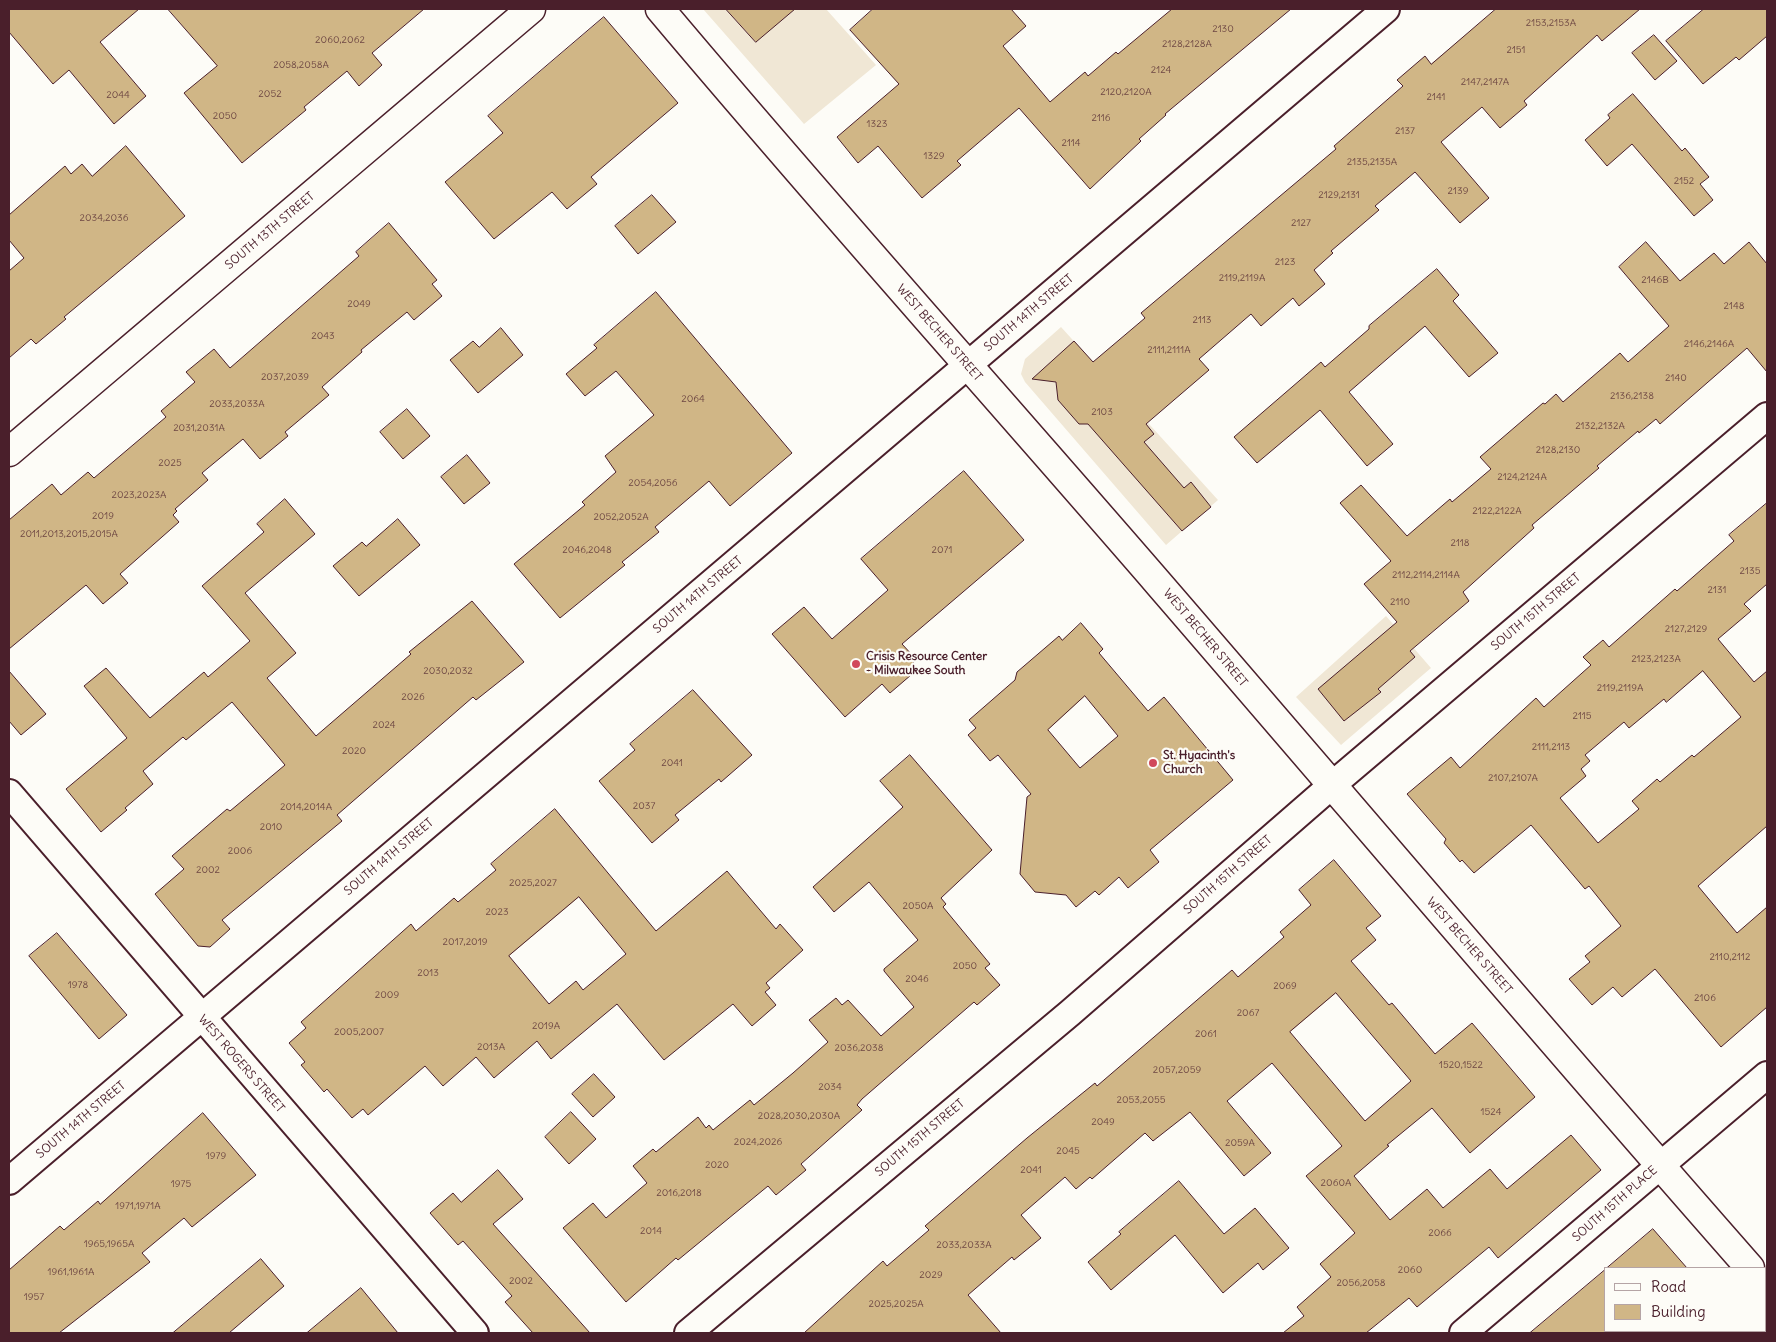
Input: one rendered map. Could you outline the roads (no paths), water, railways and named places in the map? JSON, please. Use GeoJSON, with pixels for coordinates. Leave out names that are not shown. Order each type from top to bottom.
{"type":"FeatureCollection","features":[{"type":"Feature","properties":{"kind":"street","name":"SOUTH 13TH STREET"},"geometry":{"type":"LineString","coordinates":[[9,452],[531,9]]}},
{"type":"Feature","properties":{"kind":"street","name":"WEST BECHER STREET"},"geometry":{"type":"LineString","coordinates":[[660,9],[785,157],[1158,583],[1331,786],[1749,1267]]}},
{"type":"Feature","properties":{"kind":"street","name":"SOUTH 14TH STREET"},"geometry":{"type":"LineString","coordinates":[[9,1181],[1386,9]]}},
{"type":"Feature","properties":{"kind":"street","name":"SOUTH 15TH STREET"},"geometry":{"type":"LineString","coordinates":[[688,1333],[1070,1013],[1331,786],[1767,416]]}},
{"type":"Feature","properties":{"kind":"street","name":"WEST ROGERS STREET"},"geometry":{"type":"LineString","coordinates":[[9,793],[201,1018],[475,1333]]}},
{"type":"Feature","properties":{"kind":"street","name":"SOUTH 15TH PLACE"},"geometry":{"type":"LineString","coordinates":[[1463,1333],[1767,1075]]}},
{"type":"Feature","properties":{"kind":"place","name":"Crisis Resource Center - Milwaukee South"},"geometry":{"type":"Point","coordinates":[856,664]}},
{"type":"Feature","properties":{"kind":"place","name":"St. Hyacinth's Church"},"geometry":{"type":"Point","coordinates":[1153,763]}}]}
